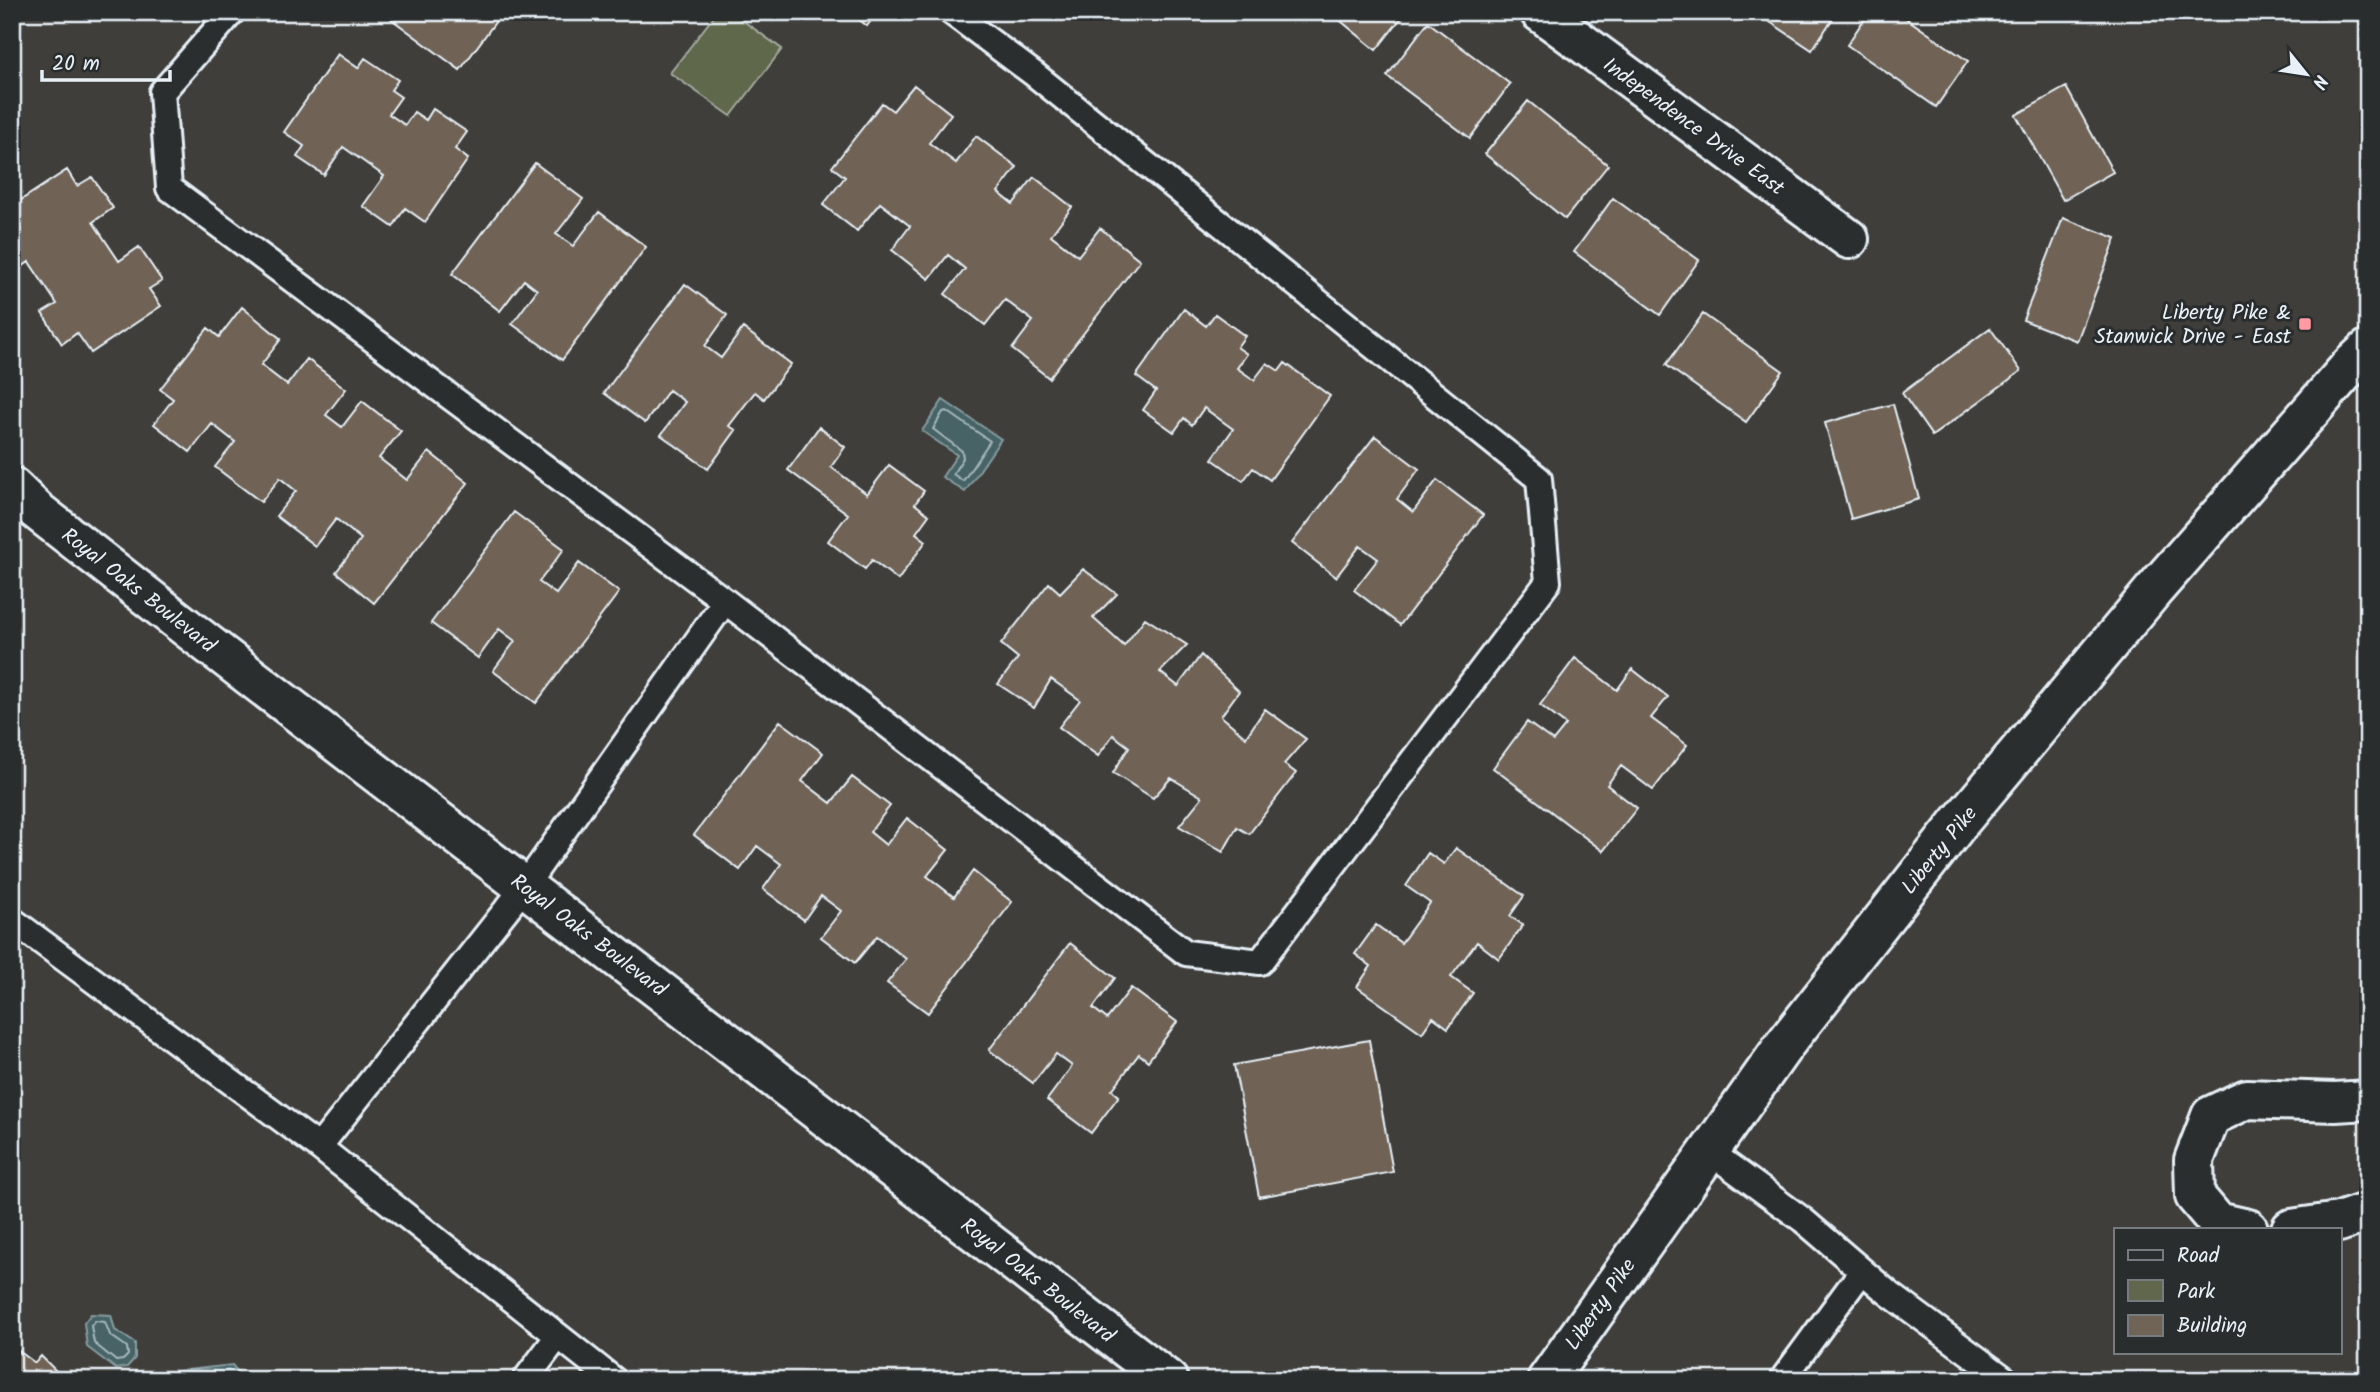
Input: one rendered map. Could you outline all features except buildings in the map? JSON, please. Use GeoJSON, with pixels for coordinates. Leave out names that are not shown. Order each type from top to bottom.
{"type":"FeatureCollection","features":[{"type":"Feature","properties":{"kind":"street","name":"Independence Drive East"},"geometry":{"type":"LineString","coordinates":[[1540,12],[1849,239]]}},
{"type":"Feature","properties":{"kind":"street","name":"Liberty Pike"},"geometry":{"type":"LineString","coordinates":[[1547,1380],[1785,1044],[1959,823],[2153,591],[2362,364]]}},
{"type":"Feature","properties":{"kind":"street","name":"Royal Oaks Boulevard"},"geometry":{"type":"LineString","coordinates":[[12,487],[36,510],[191,631],[1168,1380]]}},
{"type":"Feature","properties":{"kind":"street"},"geometry":{"type":"LineString","coordinates":[[2244,1228],[2217,1222],[2195,1196],[2194,1160],[2211,1116],[2247,1099],[2334,1102],[2368,1100]]}},
{"type":"Feature","properties":{"kind":"street"},"geometry":{"type":"LineString","coordinates":[[2298,1228],[2339,1222],[2368,1212]]}},
{"type":"Feature","properties":{"kind":"lane"},"geometry":{"type":"LineString","coordinates":[[232,12],[162,92],[169,188],[725,601],[1186,953],[1261,962],[1548,582],[1539,479],[1034,74],[951,12]]}},
{"type":"Feature","properties":{"kind":"lane"},"geometry":{"type":"LineString","coordinates":[[319,1147],[525,886],[725,601]]}},
{"type":"Feature","properties":{"kind":"lane"},"geometry":{"type":"LineString","coordinates":[[12,920],[319,1147],[614,1380]]}},
{"type":"Feature","properties":{"kind":"lane"},"geometry":{"type":"LineString","coordinates":[[1709,1151],[1803,1220],[1887,1292],[2006,1380]]}},
{"type":"Feature","properties":{"kind":"lane"},"geometry":{"type":"LineString","coordinates":[[1782,1380],[1862,1271]]}},
{"type":"Feature","properties":{"kind":"lane"},"geometry":{"type":"LineString","coordinates":[[525,1380],[558,1336]]}},
{"type":"Feature","properties":{"kind":"green space"},"geometry":{"type":"Polygon","coordinates":[[[717,12],[731,12],[782,49],[731,116],[670,73],[717,12]]]}},
{"type":"Feature","properties":{"kind":"water"},"geometry":{"type":"Polygon","coordinates":[[[943,400],[1001,439],[965,492],[942,477],[957,455],[922,431],[943,400]]]}},
{"type":"Feature","properties":{"kind":"water"},"geometry":{"type":"Polygon","coordinates":[[[91,1314],[111,1315],[115,1330],[135,1343],[135,1358],[127,1367],[116,1369],[87,1347],[84,1323],[91,1314]]]}},
{"type":"Feature","properties":{"kind":"water"},"geometry":{"type":"Polygon","coordinates":[[[232,1365],[242,1377],[253,1380],[171,1380],[179,1371],[232,1365]]]}},
{"type":"Feature","properties":{"kind":"place","name":"Liberty Pike & Stanwick Drive - East"},"geometry":{"type":"Point","coordinates":[2305,324]}}]}
